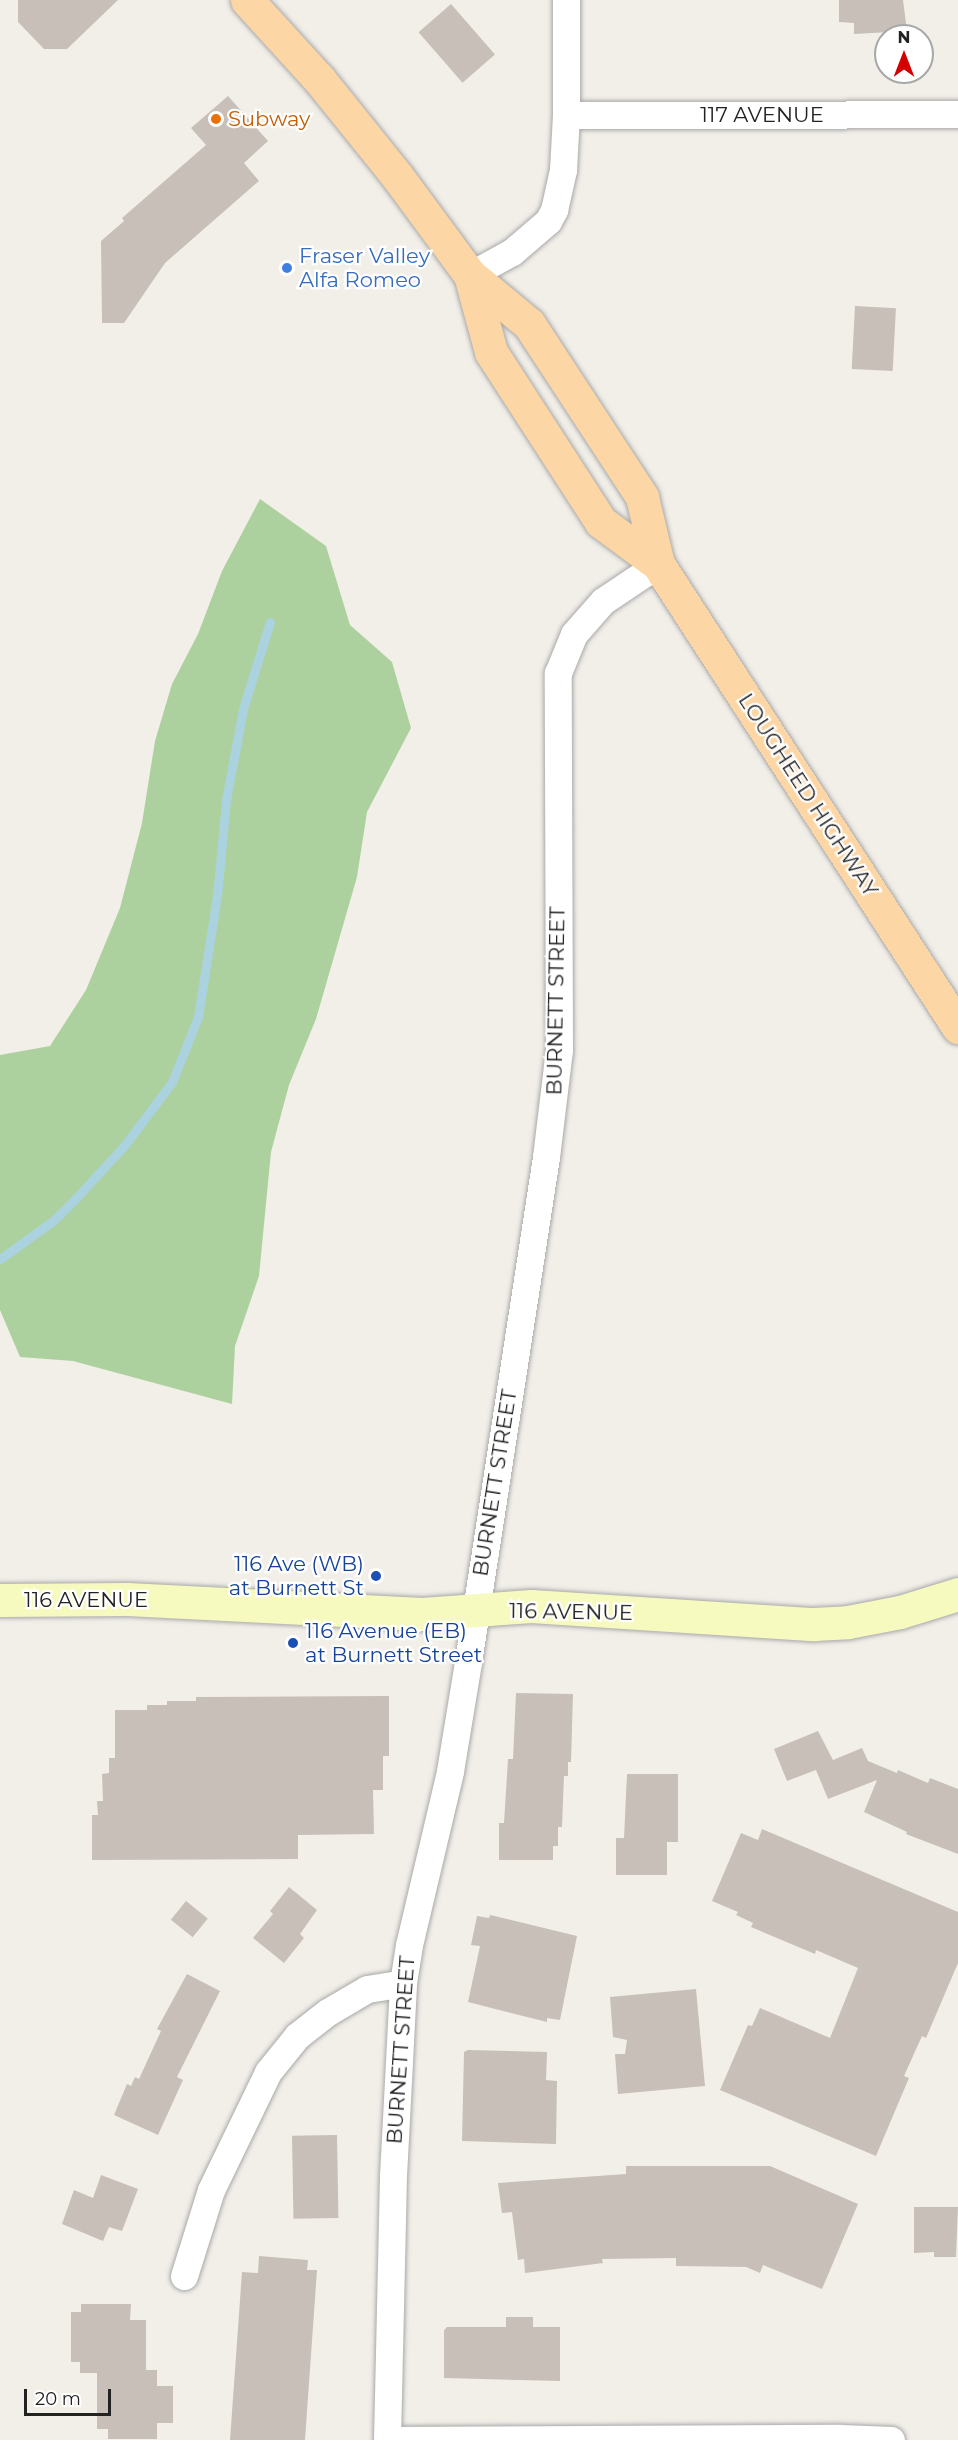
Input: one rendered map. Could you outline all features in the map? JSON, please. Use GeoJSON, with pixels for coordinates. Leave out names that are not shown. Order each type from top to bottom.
{"type":"FeatureCollection","features":[{"type":"Feature","properties":{"kind":"main road","name":"LOUGHEED HIGHWAY"},"geometry":{"type":"LineString","coordinates":[[247,0],[320,79],[398,176],[470,275],[529,324],[642,497],[658,564],[958,1027]]}},
{"type":"Feature","properties":{"kind":"main road","name":"LOUGHEED HIGHWAY"},"geometry":{"type":"LineString","coordinates":[[470,275],[491,352],[601,522],[658,564]]}},
{"type":"Feature","properties":{"kind":"street"},"geometry":{"type":"LineString","coordinates":[[470,275],[512,252],[548,221],[554,210],[563,170],[566,115],[566,0]]}},
{"type":"Feature","properties":{"kind":"street","name":"117 AVENUE"},"geometry":{"type":"LineString","coordinates":[[566,115],[958,114]]}},
{"type":"Feature","properties":{"kind":"street","name":"BURNETT STREET"},"geometry":{"type":"LineString","coordinates":[[388,2440],[393,2176],[403,1983],[409,1945],[450,1771],[552,1118],[559,1050],[558,673],[574,634],[603,601],[658,564]]}},
{"type":"Feature","properties":{"kind":"street","name":"116 AVENUE"},"geometry":{"type":"LineString","coordinates":[[0,1600],[126,1599],[422,1614],[476,1612],[531,1606],[831,1623],[900,1612],[958,1594]]}},
{"type":"Feature","properties":{"kind":"street"},"geometry":{"type":"LineString","coordinates":[[184,2276],[211,2190],[268,2072],[297,2036],[336,2007],[368,1989],[403,1983]]}},
{"type":"Feature","properties":{"kind":"street"},"geometry":{"type":"LineString","coordinates":[[388,2440],[828,2438],[891,2440]]}},
{"type":"Feature","properties":{"kind":"green space"},"geometry":{"type":"Polygon","coordinates":[[[260,499],[326,546],[350,625],[392,662],[411,728],[367,812],[357,877],[316,1019],[289,1085],[271,1152],[259,1276],[235,1346],[232,1404],[73,1361],[20,1357],[0,1310],[0,1055],[50,1046],[86,990],[120,908],[142,823],[155,741],[172,684],[198,634],[222,571],[260,499]]]}},
{"type":"Feature","properties":{"kind":"building"},"geometry":{"type":"Polygon","coordinates":[[[18,0],[118,0],[67,49],[44,49],[18,22],[18,0]]]}},
{"type":"Feature","properties":{"kind":"building"},"geometry":{"type":"Polygon","coordinates":[[[839,0],[903,0],[906,24],[874,24],[874,33],[854,34],[854,23],[839,22],[839,0]]]}},
{"type":"Feature","properties":{"kind":"building"},"geometry":{"type":"Polygon","coordinates":[[[451,4],[495,55],[463,83],[419,32],[451,4]]]}},
{"type":"Feature","properties":{"kind":"building"},"geometry":{"type":"Polygon","coordinates":[[[228,96],[268,141],[244,163],[259,181],[165,263],[124,323],[102,323],[101,241],[124,221],[122,218],[206,145],[191,128],[228,96]]]}},
{"type":"Feature","properties":{"kind":"building"},"geometry":{"type":"Polygon","coordinates":[[[855,306],[896,308],[893,371],[852,369],[855,306]]]}},
{"type":"Feature","properties":{"kind":"building"},"geometry":{"type":"Polygon","coordinates":[[[516,1693],[573,1694],[571,1762],[568,1762],[568,1776],[564,1776],[562,1827],[558,1827],[558,1846],[553,1846],[553,1860],[499,1860],[499,1823],[504,1823],[508,1759],[513,1759],[516,1693]]]}},
{"type":"Feature","properties":{"kind":"building"},"geometry":{"type":"Polygon","coordinates":[[[389,1696],[389,1756],[383,1756],[383,1790],[373,1790],[374,1834],[298,1835],[298,1859],[92,1860],[92,1815],[98,1815],[97,1801],[103,1801],[102,1774],[109,1773],[109,1758],[115,1758],[115,1710],[147,1710],[147,1705],[167,1705],[167,1701],[196,1701],[196,1697],[389,1696]]]}},
{"type":"Feature","properties":{"kind":"building"},"geometry":{"type":"Polygon","coordinates":[[[818,1731],[833,1760],[862,1748],[868,1761],[897,1773],[898,1770],[928,1783],[930,1778],[958,1789],[958,1854],[906,1834],[907,1832],[864,1812],[877,1780],[828,1799],[816,1770],[787,1781],[774,1749],[818,1731]]]}},
{"type":"Feature","properties":{"kind":"building"},"geometry":{"type":"Polygon","coordinates":[[[627,1774],[678,1774],[678,1842],[667,1842],[667,1875],[616,1875],[616,1838],[624,1838],[627,1774]]]}},
{"type":"Feature","properties":{"kind":"building"},"geometry":{"type":"Polygon","coordinates":[[[762,1829],[958,1912],[958,1963],[926,2038],[922,2036],[904,2076],[909,2078],[876,2156],[720,2090],[748,2025],[752,2026],[760,2008],[830,2038],[858,1968],[816,1950],[815,1954],[751,1927],[753,1923],[736,1915],[738,1912],[712,1901],[741,1833],[758,1840],[762,1829]]]}},
{"type":"Feature","properties":{"kind":"building"},"geometry":{"type":"Polygon","coordinates":[[[289,1887],[317,1910],[300,1934],[304,1938],[284,1963],[253,1938],[273,1914],[270,1911],[289,1887]]]}},
{"type":"Feature","properties":{"kind":"building"},"geometry":{"type":"Polygon","coordinates":[[[186,1901],[208,1919],[193,1937],[171,1920],[186,1901]]]}},
{"type":"Feature","properties":{"kind":"building"},"geometry":{"type":"Polygon","coordinates":[[[490,1915],[577,1936],[560,2020],[547,2018],[547,2022],[468,2002],[480,1946],[471,1945],[477,1916],[489,1918],[490,1915]]]}},
{"type":"Feature","properties":{"kind":"building"},"geometry":{"type":"Polygon","coordinates":[[[187,1974],[220,1991],[177,2077],[183,2080],[158,2135],[114,2115],[127,2084],[131,2086],[135,2077],[139,2079],[161,2031],[157,2029],[187,1974]]]}},
{"type":"Feature","properties":{"kind":"building"},"geometry":{"type":"Polygon","coordinates":[[[696,1989],[705,2086],[618,2094],[615,2054],[625,2054],[627,2040],[613,2037],[610,1997],[696,1989]]]}},
{"type":"Feature","properties":{"kind":"building"},"geometry":{"type":"Polygon","coordinates":[[[468,2050],[547,2052],[546,2080],[557,2081],[556,2144],[462,2141],[464,2052],[468,2050]]]}},
{"type":"Feature","properties":{"kind":"building"},"geometry":{"type":"Polygon","coordinates":[[[337,2135],[338,2218],[293,2219],[292,2136],[337,2135]]]}},
{"type":"Feature","properties":{"kind":"building"},"geometry":{"type":"Polygon","coordinates":[[[626,2166],[770,2166],[858,2204],[822,2289],[763,2265],[760,2273],[746,2267],[676,2266],[676,2258],[602,2259],[603,2263],[525,2273],[524,2259],[518,2260],[512,2212],[502,2213],[498,2183],[626,2174],[626,2166]]]}},
{"type":"Feature","properties":{"kind":"building"},"geometry":{"type":"Polygon","coordinates":[[[101,2175],[138,2189],[122,2231],[109,2227],[103,2241],[62,2224],[74,2190],[93,2198],[101,2175]]]}},
{"type":"Feature","properties":{"kind":"building"},"geometry":{"type":"Polygon","coordinates":[[[914,2207],[958,2207],[956,2257],[934,2257],[934,2252],[914,2253],[914,2207]]]}},
{"type":"Feature","properties":{"kind":"building"},"geometry":{"type":"Polygon","coordinates":[[[259,2256],[308,2260],[307,2270],[317,2270],[305,2440],[230,2440],[242,2272],[258,2273],[259,2256]]]}},
{"type":"Feature","properties":{"kind":"building"},"geometry":{"type":"Polygon","coordinates":[[[81,2304],[131,2304],[130,2320],[146,2320],[146,2370],[157,2370],[157,2386],[173,2386],[173,2423],[157,2423],[157,2439],[108,2439],[108,2429],[97,2429],[97,2373],[80,2373],[80,2362],[71,2362],[71,2312],[81,2312],[81,2304]]]}},
{"type":"Feature","properties":{"kind":"building"},"geometry":{"type":"Polygon","coordinates":[[[506,2317],[533,2317],[533,2327],[560,2327],[560,2381],[444,2378],[444,2330],[447,2327],[506,2327],[506,2317]]]}},
{"type":"Feature","properties":{"kind":"waterway"},"geometry":{"type":"LineString","coordinates":[[0,1259],[54,1220],[76,1198],[124,1146],[172,1082],[198,1017],[217,896],[226,800],[243,709],[270,622]]}},
{"type":"Feature","properties":{"kind":"place","name":"Subway"},"geometry":{"type":"Point","coordinates":[216,119]}},
{"type":"Feature","properties":{"kind":"place","name":"Fraser Valley Alfa Romeo"},"geometry":{"type":"Point","coordinates":[287,268]}},
{"type":"Feature","properties":{"kind":"place","name":"116 Ave (WB) at Burnett St"},"geometry":{"type":"Point","coordinates":[376,1576]}},
{"type":"Feature","properties":{"kind":"place","name":"116 Avenue (EB) at Burnett Street"},"geometry":{"type":"Point","coordinates":[293,1643]}}]}
